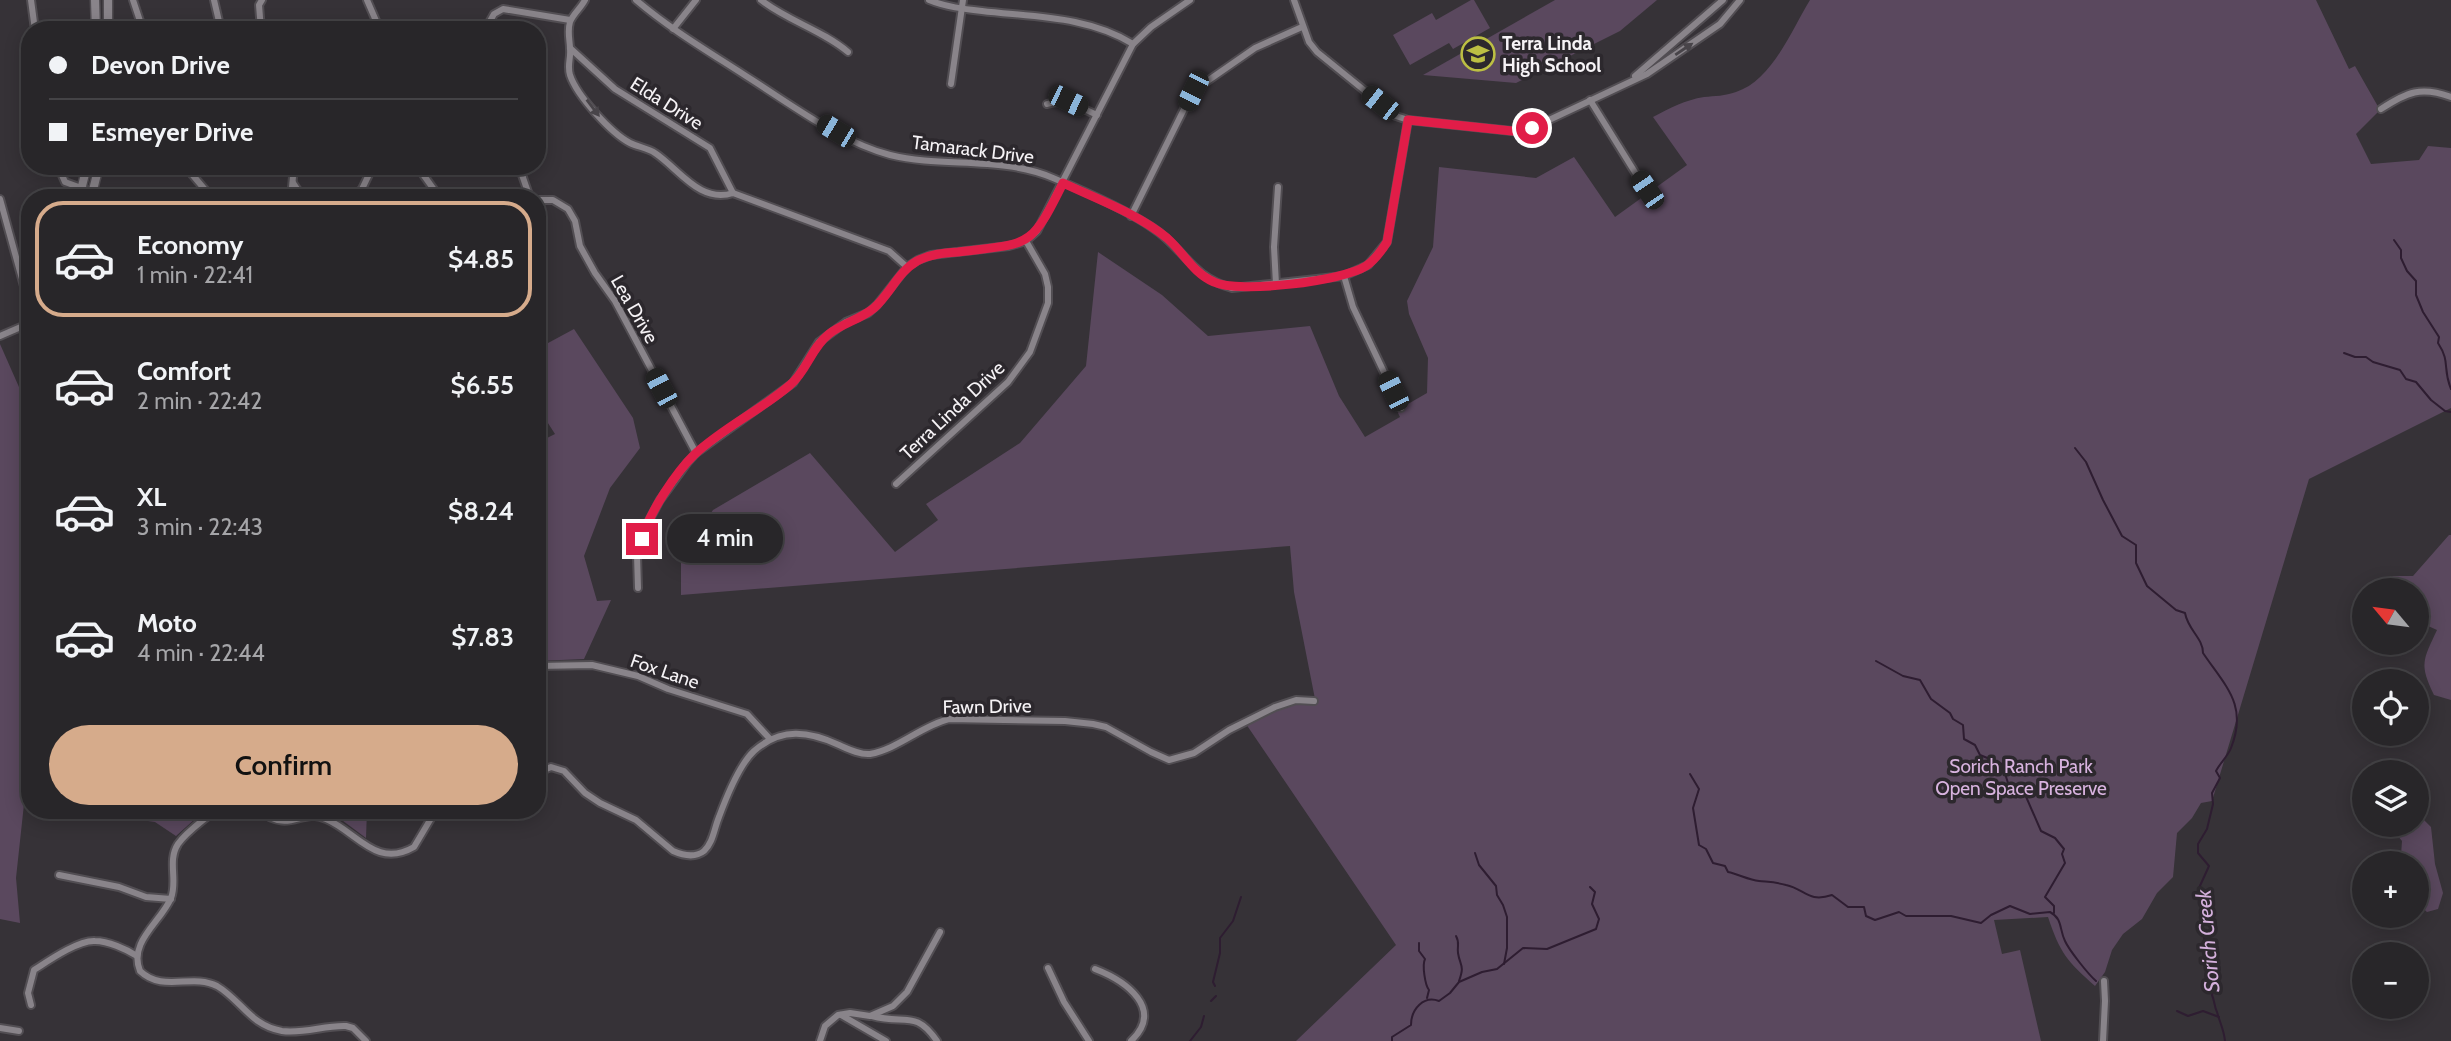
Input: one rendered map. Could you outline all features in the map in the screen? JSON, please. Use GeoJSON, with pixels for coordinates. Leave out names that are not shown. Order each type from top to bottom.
{"type":"FeatureCollection","features":[{"type":"Feature","properties":{"kind":"street"},"geometry":{"type":"LineString","coordinates":[[30,0],[34,21]]}},
{"type":"Feature","properties":{"kind":"street"},"geometry":{"type":"LineString","coordinates":[[95,0],[96,21]]}},
{"type":"Feature","properties":{"kind":"street"},"geometry":{"type":"LineString","coordinates":[[108,0],[108,21]]}},
{"type":"Feature","properties":{"kind":"street"},"geometry":{"type":"LineString","coordinates":[[133,0],[140,21]]}},
{"type":"Feature","properties":{"kind":"street"},"geometry":{"type":"LineString","coordinates":[[214,0],[219,21]]}},
{"type":"Feature","properties":{"kind":"street"},"geometry":{"type":"LineString","coordinates":[[260,21],[259,5],[262,0]]}},
{"type":"Feature","properties":{"kind":"street"},"geometry":{"type":"LineString","coordinates":[[584,0],[570,20],[567,63],[572,79],[614,133],[632,144],[653,151],[706,193],[725,196],[733,193],[890,251],[907,267]]}},
{"type":"Feature","properties":{"kind":"street","name":"Tamarack Drive"},"geometry":{"type":"LineString","coordinates":[[636,0],[673,29],[854,142],[891,155],[1036,172],[1131,216],[1168,239],[1192,267],[1216,284],[1242,288],[1344,276],[1368,265],[1387,242],[1408,120]]}},
{"type":"Feature","properties":{"kind":"street"},"geometry":{"type":"LineString","coordinates":[[673,29],[696,0]]}},
{"type":"Feature","properties":{"kind":"street"},"geometry":{"type":"LineString","coordinates":[[761,0],[795,22],[835,41],[848,52]]}},
{"type":"Feature","properties":{"kind":"street"},"geometry":{"type":"LineString","coordinates":[[929,0],[962,9],[1090,24],[1113,32],[1133,44]]}},
{"type":"Feature","properties":{"kind":"street"},"geometry":{"type":"LineString","coordinates":[[951,84],[963,0]]}},
{"type":"Feature","properties":{"kind":"street"},"geometry":{"type":"LineString","coordinates":[[638,588],[638,555],[645,528],[660,500],[696,453],[793,383],[819,342],[846,322],[868,313],[907,267],[931,255],[1009,246],[1026,240],[1044,220],[1133,44],[1151,27],[1190,0]]}},
{"type":"Feature","properties":{"kind":"street"},"geometry":{"type":"LineString","coordinates":[[1294,0],[1302,27],[1317,52],[1396,116],[1408,120],[1512,131],[1532,128],[1647,74],[1720,24],[1740,0]]}},
{"type":"Feature","properties":{"kind":"street"},"geometry":{"type":"LineString","coordinates":[[1626,84],[1723,0]]}},
{"type":"Feature","properties":{"kind":"street"},"geometry":{"type":"LineString","coordinates":[[369,1],[377,21]]}},
{"type":"Feature","properties":{"kind":"street"},"geometry":{"type":"LineString","coordinates":[[501,1],[503,9]]}},
{"type":"Feature","properties":{"kind":"street"},"geometry":{"type":"LineString","coordinates":[[490,21],[494,14],[503,9],[570,20]]}},
{"type":"Feature","properties":{"kind":"street"},"geometry":{"type":"LineString","coordinates":[[1131,216],[1193,91],[1255,48],[1302,27]]}},
{"type":"Feature","properties":{"kind":"street","name":"Elda Drive"},"geometry":{"type":"LineString","coordinates":[[570,48],[615,89],[710,148],[733,193]]}},
{"type":"Feature","properties":{"kind":"street"},"geometry":{"type":"LineString","coordinates":[[2381,109],[2411,92],[2429,90],[2451,97]]}},
{"type":"Feature","properties":{"kind":"street"},"geometry":{"type":"LineString","coordinates":[[1047,104],[1060,100],[1068,101],[1097,115]]}},
{"type":"Feature","properties":{"kind":"street"},"geometry":{"type":"LineString","coordinates":[[1590,100],[1647,190]]}},
{"type":"Feature","properties":{"kind":"street"},"geometry":{"type":"LineString","coordinates":[[62,175],[65,182],[75,189]]}},
{"type":"Feature","properties":{"kind":"street"},"geometry":{"type":"LineString","coordinates":[[193,175],[204,189]]}},
{"type":"Feature","properties":{"kind":"street"},"geometry":{"type":"LineString","coordinates":[[293,175],[293,189]]}},
{"type":"Feature","properties":{"kind":"street"},"geometry":{"type":"LineString","coordinates":[[293,183],[297,189]]}},
{"type":"Feature","properties":{"kind":"street"},"geometry":{"type":"LineString","coordinates":[[1276,284],[1274,247],[1278,187]]}},
{"type":"Feature","properties":{"kind":"street","name":"Lea Drive"},"geometry":{"type":"LineString","coordinates":[[546,200],[552,200],[568,209],[575,221],[580,246],[615,301],[696,453]]}},
{"type":"Feature","properties":{"kind":"street"},"geometry":{"type":"LineString","coordinates":[[1,202],[21,276]]}},
{"type":"Feature","properties":{"kind":"street","name":"Terra Linda Drive"},"geometry":{"type":"LineString","coordinates":[[896,484],[1008,382],[1030,352],[1048,303],[1048,286],[1045,274],[1026,240]]}},
{"type":"Feature","properties":{"kind":"street"},"geometry":{"type":"LineString","coordinates":[[1344,276],[1353,307],[1401,408]]}},
{"type":"Feature","properties":{"kind":"street"},"geometry":{"type":"LineString","coordinates":[[0,336],[21,327]]}},
{"type":"Feature","properties":{"kind":"street","name":"Fox Lane"},"geometry":{"type":"LineString","coordinates":[[546,666],[592,665],[638,676],[668,689],[747,714],[770,739]]}},
{"type":"Feature","properties":{"kind":"street","name":"Fawn Drive"},"geometry":{"type":"LineString","coordinates":[[770,739],[801,733],[814,734],[868,754],[949,719],[1065,721],[1106,727],[1151,752],[1173,759],[1194,753],[1229,730],[1275,707],[1296,700],[1314,701]]}},
{"type":"Feature","properties":{"kind":"street"},"geometry":{"type":"LineString","coordinates":[[546,770],[551,767],[564,771],[585,793],[636,820],[673,851],[697,855],[711,842],[741,767],[752,753],[770,739]]}},
{"type":"Feature","properties":{"kind":"street"},"geometry":{"type":"LineString","coordinates":[[205,819],[176,848],[172,864],[171,899],[149,929],[137,956],[138,967],[147,977],[164,983],[192,981],[216,986],[254,1020],[271,1028],[292,1031],[346,1026],[354,1028],[366,1041]]}},
{"type":"Feature","properties":{"kind":"street"},"geometry":{"type":"LineString","coordinates":[[270,819],[282,822],[296,819]]}},
{"type":"Feature","properties":{"kind":"street"},"geometry":{"type":"LineString","coordinates":[[327,819],[366,846],[394,855],[414,847],[431,819]]}},
{"type":"Feature","properties":{"kind":"street"},"geometry":{"type":"LineString","coordinates":[[59,875],[119,887],[146,897],[171,899]]}},
{"type":"Feature","properties":{"kind":"street"},"geometry":{"type":"LineString","coordinates":[[870,1016],[894,1006],[906,992],[940,932]]}},
{"type":"Feature","properties":{"kind":"street"},"geometry":{"type":"LineString","coordinates":[[32,1005],[28,993],[34,970],[79,945],[94,940],[126,949],[137,956]]}},
{"type":"Feature","properties":{"kind":"street"},"geometry":{"type":"LineString","coordinates":[[1048,968],[1064,1002],[1089,1041]]}},
{"type":"Feature","properties":{"kind":"street"},"geometry":{"type":"LineString","coordinates":[[1095,969],[1118,979],[1143,1006],[1145,1023],[1131,1041]]}},
{"type":"Feature","properties":{"kind":"street"},"geometry":{"type":"LineString","coordinates":[[2103,1041],[2104,981]]}},
{"type":"Feature","properties":{"kind":"street"},"geometry":{"type":"LineString","coordinates":[[840,1014],[886,1041]]}},
{"type":"Feature","properties":{"kind":"street"},"geometry":{"type":"LineString","coordinates":[[820,1041],[825,1026],[840,1014],[918,1021],[926,1025],[937,1041]]}},
{"type":"Feature","properties":{"kind":"street"},"geometry":{"type":"LineString","coordinates":[[0,1028],[19,1031]]}},
{"type":"Feature","properties":{"kind":"green space"},"geometry":{"type":"Polygon","coordinates":[[[1474,0],[1490,28],[1453,49],[1449,43],[1410,65],[1393,35],[1432,13],[1436,20],[1474,0]]]}},
{"type":"Feature","properties":{"kind":"green space"},"geometry":{"type":"Polygon","coordinates":[[[1555,0],[1657,0],[1620,31],[1516,83],[1423,75],[1555,0]]]}},
{"type":"Feature","properties":{"kind":"green space","name":"Sorich Ranch Park Open Space Preserve"},"geometry":{"type":"Polygon","coordinates":[[[1810,0],[2316,0],[2349,69],[2355,66],[2380,110],[2356,134],[2371,164],[2419,160],[2428,146],[2451,148],[2451,408],[2309,479],[2212,801],[2201,803],[2192,818],[2177,833],[2173,877],[2157,893],[2142,919],[2123,934],[2112,950],[2105,972],[2095,986],[2066,956],[2048,917],[1994,920],[2002,954],[2020,950],[2041,1041],[1296,1041],[1396,945],[1246,724],[1296,699],[1315,699],[1294,592],[1290,546],[681,595],[681,563],[688,547],[713,510],[810,453],[895,552],[938,520],[926,504],[1020,443],[1086,366],[1098,252],[1162,295],[1208,336],[1310,326],[1339,396],[1365,437],[1400,417],[1398,413],[1401,408],[1427,393],[1428,358],[1409,314],[1407,301],[1433,247],[1439,167],[1536,178],[1574,157],[1615,217],[1687,165],[1653,117],[1690,100],[1728,94],[1749,86],[1780,53],[1810,0]]]}},
{"type":"Feature","properties":{"kind":"green space"},"geometry":{"type":"Polygon","coordinates":[[[574,329],[633,418],[640,448],[610,488],[584,556],[597,601],[611,600],[584,659],[546,661],[546,438],[555,434],[546,420],[546,344],[574,329]]]}},
{"type":"Feature","properties":{"kind":"green space"},"geometry":{"type":"Polygon","coordinates":[[[0,344],[21,392],[22,819],[16,878],[20,923],[0,919],[0,344]]]}},
{"type":"Feature","properties":{"kind":"green space"},"geometry":{"type":"Polygon","coordinates":[[[2451,535],[2451,700],[2434,695],[2429,683],[2429,669],[2425,669],[2426,656],[2429,655],[2437,630],[2429,626],[2429,578],[2389,578],[2413,576],[2451,535]]]}},
{"type":"Feature","properties":{"kind":"green space"},"geometry":{"type":"Polygon","coordinates":[[[134,819],[195,819],[176,836],[155,822],[134,819]]]}},
{"type":"Feature","properties":{"kind":"green space"},"geometry":{"type":"Polygon","coordinates":[[[340,819],[367,819],[366,838],[340,819]]]}},
{"type":"Feature","properties":{"kind":"green space"},"geometry":{"type":"Polygon","coordinates":[[[2429,825],[2431,827],[2435,864],[2443,893],[2438,909],[2429,911],[2429,851],[2401,851],[2402,841],[2399,837],[2429,837],[2429,825]]]}},
{"type":"Feature","properties":{"kind":"waterway"},"geometry":{"type":"LineString","coordinates":[[2394,240],[2401,250],[2401,258],[2407,271],[2416,281],[2416,295],[2423,312],[2439,337],[2438,343],[2444,356],[2451,389]]}},
{"type":"Feature","properties":{"kind":"waterway"},"geometry":{"type":"LineString","coordinates":[[2344,353],[2366,357],[2373,362],[2400,370],[2406,379],[2416,382],[2431,400],[2445,411],[2451,412]]}},
{"type":"Feature","properties":{"kind":"waterway","name":"Sorich Creek"},"geometry":{"type":"LineString","coordinates":[[2075,448],[2086,462],[2122,536],[2136,545],[2136,563],[2147,586],[2176,610],[2185,613],[2201,643],[2203,653],[2226,687],[2236,708],[2236,733],[2230,751],[2216,771],[2220,778],[2212,793],[2213,804],[2207,829],[2198,844],[2198,853],[2209,866],[2199,888],[2209,986],[2213,991],[2225,1041]]}},
{"type":"Feature","properties":{"kind":"waterway"},"geometry":{"type":"LineString","coordinates":[[1876,661],[1903,676],[1920,680],[1931,699],[1963,725],[1964,739],[1975,745],[1980,755],[2002,764],[2008,783],[2024,792],[2041,831],[2055,838],[2064,849],[2062,854],[2065,863],[2045,897],[2054,906],[2054,913]]}},
{"type":"Feature","properties":{"kind":"waterway"},"geometry":{"type":"LineString","coordinates":[[1690,774],[1699,789],[1693,808],[1699,845],[1706,849],[1713,863],[1725,866],[1728,872],[1786,885],[1812,896],[1832,895],[1848,907],[1864,907],[1866,916],[1875,920],[1899,912],[1906,916],[1951,916],[1981,923],[2010,906],[2030,914],[2050,912],[2059,921],[2070,950],[2096,981]]}},
{"type":"Feature","properties":{"kind":"waterway"},"geometry":{"type":"LineString","coordinates":[[1475,853],[1479,865],[1496,886],[1507,917],[1504,964]]}},
{"type":"Feature","properties":{"kind":"waterway"},"geometry":{"type":"LineString","coordinates":[[1392,1041],[1392,1037],[1411,1025],[1413,1014],[1419,1005],[1428,1000],[1439,1001],[1459,982],[1497,969],[1523,948],[1547,949],[1596,929],[1599,919],[1592,904],[1595,892],[1590,887]]}},
{"type":"Feature","properties":{"kind":"waterway"},"geometry":{"type":"LineString","coordinates":[[1215,986],[1213,982],[1220,953],[1220,938],[1233,921],[1241,897]]}},
{"type":"Feature","properties":{"kind":"waterway"},"geometry":{"type":"LineString","coordinates":[[1456,936],[1462,969],[1459,981]]}},
{"type":"Feature","properties":{"kind":"waterway"},"geometry":{"type":"LineString","coordinates":[[1419,943],[1419,951],[1425,959],[1424,975],[1429,990],[1427,998]]}},
{"type":"Feature","properties":{"kind":"waterway"},"geometry":{"type":"LineString","coordinates":[[1211,1001],[1216,996]]}},
{"type":"Feature","properties":{"kind":"waterway"},"geometry":{"type":"LineString","coordinates":[[2177,1011],[2188,1016],[2203,1011],[2219,1017]]}},
{"type":"Feature","properties":{"kind":"waterway"},"geometry":{"type":"LineString","coordinates":[[1190,1041],[1201,1027],[1204,1016]]}},
{"type":"Feature","properties":{"kind":"place","name":"Terra Linda High School"},"geometry":{"type":"Point","coordinates":[1478,54]}},
{"type":"Feature","properties":{"kind":"route"},"geometry":{"type":"LineString","coordinates":[[642,539],[660,500],[696,453],[793,383],[819,342],[846,322],[868,313],[907,267],[931,255],[1009,246],[1026,240],[1037,231],[1063,183],[1151,227],[1168,239],[1192,267],[1216,284],[1242,288],[1344,276],[1368,265],[1380,253],[1387,242],[1408,120],[1512,131],[1532,128]]}}]}
